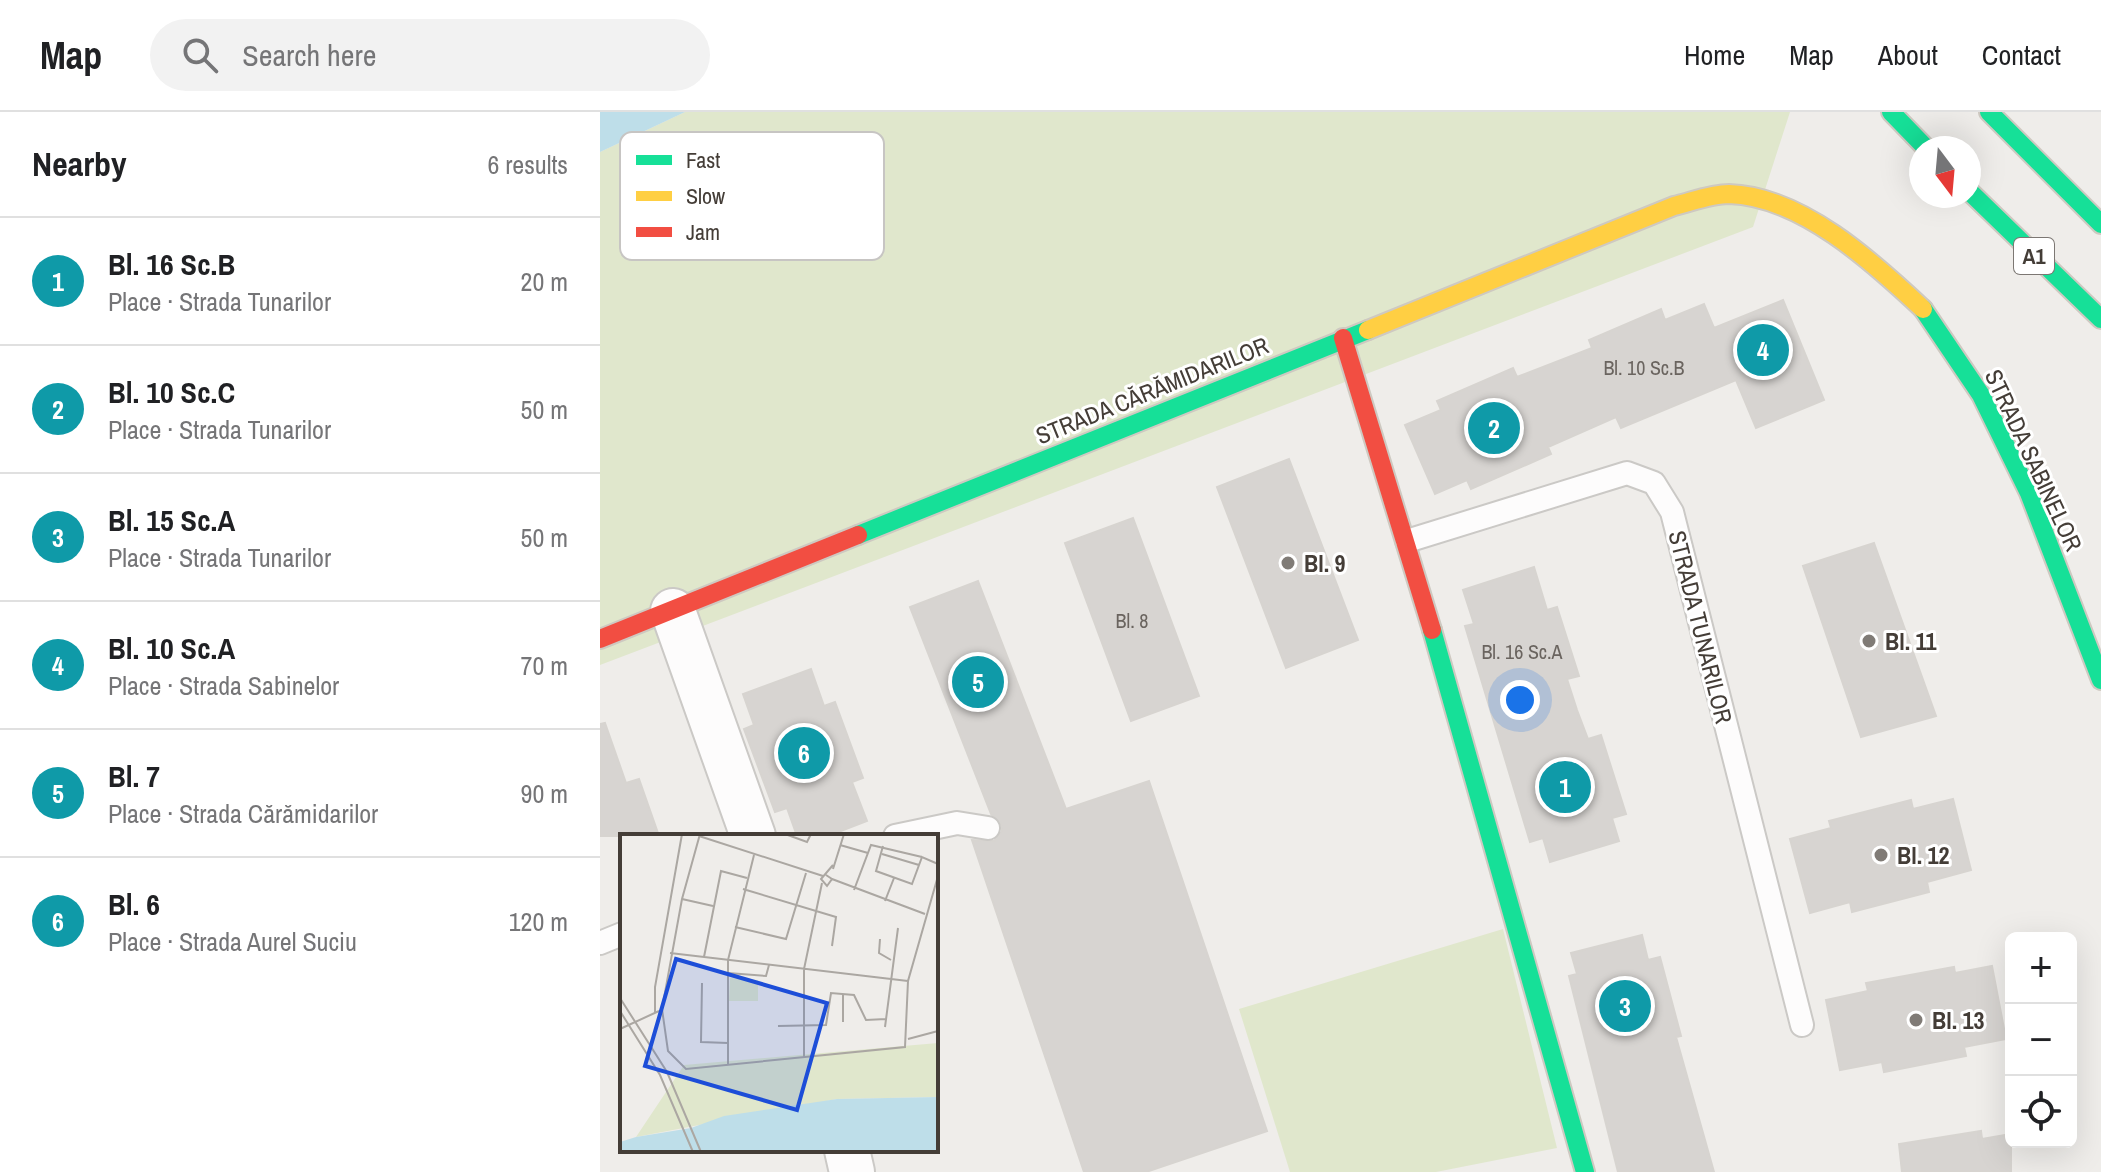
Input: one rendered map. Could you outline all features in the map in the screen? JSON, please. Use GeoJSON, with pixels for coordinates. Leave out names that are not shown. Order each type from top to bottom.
{"type":"FeatureCollection","features":[{"type":"Feature","properties":{"kind":"main road"},"geometry":{"type":"LineString","coordinates":[[1891,112],[1914,136]]}},
{"type":"Feature","properties":{"kind":"main road"},"geometry":{"type":"LineString","coordinates":[[1989,112],[2101,224]]}},
{"type":"Feature","properties":{"kind":"main road","name":"STRADA CĂRĂMIDARILOR"},"geometry":{"type":"LineString","coordinates":[[600,639],[1674,206],[1725,194]]}},
{"type":"Feature","properties":{"kind":"main road","name":"STRADA SABINELOR"},"geometry":{"type":"LineString","coordinates":[[1725,194],[1751,196],[1791,208],[1878,266],[1932,317],[1981,395],[2029,493],[2101,680]]}},
{"type":"Feature","properties":{"kind":"main road","name":"A1"},"geometry":{"type":"LineString","coordinates":[[1981,203],[2101,319]]}},
{"type":"Feature","properties":{"kind":"main road"},"geometry":{"type":"LineString","coordinates":[[1343,338],[1407,541],[1585,1172]]}},
{"type":"Feature","properties":{"kind":"street"},"geometry":{"type":"LineString","coordinates":[[673,611],[752,834]]}},
{"type":"Feature","properties":{"kind":"street"},"geometry":{"type":"LineString","coordinates":[[847,1152],[852,1172]]}},
{"type":"Feature","properties":{"kind":"lane","name":"STRADA TUNARILOR"},"geometry":{"type":"LineString","coordinates":[[1407,541],[1627,473],[1654,483],[1672,512],[1802,1025]]}},
{"type":"Feature","properties":{"kind":"lane"},"geometry":{"type":"LineString","coordinates":[[905,834],[957,823],[988,828]]}},
{"type":"Feature","properties":{"kind":"lane"},"geometry":{"type":"LineString","coordinates":[[600,943],[620,935]]}},
{"type":"Feature","properties":{"kind":"green space"},"geometry":{"type":"Polygon","coordinates":[[[685,112],[1790,112],[1753,227],[600,665],[600,152],[620,143],[620,260],[884,260],[884,132],[642,132],[685,112]]]}},
{"type":"Feature","properties":{"kind":"green space"},"geometry":{"type":"Polygon","coordinates":[[[1503,929],[1557,1148],[1436,1172],[1290,1172],[1239,1009],[1503,929]]]}},
{"type":"Feature","properties":{"kind":"water"},"geometry":{"type":"Polygon","coordinates":[[[600,112],[685,112],[642,132],[620,132],[620,143],[600,152],[600,112]]]}},
{"type":"Feature","properties":{"kind":"building"},"geometry":{"type":"Polygon","coordinates":[[[1783,300],[1824,400],[1756,428],[1736,380],[1621,428],[1616,417],[1548,447],[1551,454],[1471,489],[1467,480],[1435,494],[1405,425],[1441,410],[1437,401],[1513,368],[1517,377],[1592,348],[1589,340],[1661,309],[1665,320],[1704,304],[1714,328],[1783,300]]]}},
{"type":"Feature","properties":{"kind":"building","name":"Bl. 9"},"geometry":{"type":"Polygon","coordinates":[[[1289,459],[1358,640],[1286,668],[1217,487],[1289,459]]]}},
{"type":"Feature","properties":{"kind":"building","name":"Bl. 8"},"geometry":{"type":"Polygon","coordinates":[[[1133,518],[1199,696],[1131,721],[1065,543],[1133,518]]]}},
{"type":"Feature","properties":{"kind":"building","name":"Bl. 11"},"geometry":{"type":"Polygon","coordinates":[[[1874,543],[1936,716],[1861,737],[1803,566],[1874,543]]]}},
{"type":"Feature","properties":{"kind":"building"},"geometry":{"type":"Polygon","coordinates":[[[1534,567],[1547,610],[1557,607],[1579,676],[1567,679],[1577,710],[1588,739],[1601,735],[1626,814],[1612,818],[1619,841],[1550,862],[1543,838],[1530,842],[1465,626],[1474,624],[1463,590],[1534,567]]]}},
{"type":"Feature","properties":{"kind":"building"},"geometry":{"type":"Polygon","coordinates":[[[978,581],[1066,809],[1149,781],[1267,1131],[1146,1172],[1084,1172],[972,840],[994,841],[1002,831],[1001,824],[991,814],[910,607],[978,581]]]}},
{"type":"Feature","properties":{"kind":"building"},"geometry":{"type":"Polygon","coordinates":[[[811,669],[824,706],[835,702],[863,778],[852,782],[867,821],[833,834],[796,834],[787,808],[775,812],[744,729],[754,725],[743,694],[811,669]]]}},
{"type":"Feature","properties":{"kind":"building"},"geometry":{"type":"Polygon","coordinates":[[[605,723],[626,783],[639,779],[658,834],[600,836],[600,724],[605,723]]]}},
{"type":"Feature","properties":{"kind":"building","name":"Bl. 12"},"geometry":{"type":"Polygon","coordinates":[[[1953,799],[1971,870],[1927,882],[1929,892],[1852,912],[1850,902],[1810,913],[1790,839],[1831,828],[1829,821],[1911,800],[1913,809],[1953,799]]]}},
{"type":"Feature","properties":{"kind":"building"},"geometry":{"type":"Polygon","coordinates":[[[1642,935],[1648,960],[1660,957],[1681,1036],[1676,1037],[1714,1172],[1618,1172],[1569,976],[1577,974],[1571,953],[1642,935]]]}},
{"type":"Feature","properties":{"kind":"building","name":"Bl. 13"},"geometry":{"type":"Polygon","coordinates":[[[1992,966],[2005,1039],[1964,1047],[1966,1056],[1884,1072],[1882,1062],[1840,1070],[1826,1000],[1868,991],[1866,983],[1954,967],[1955,973],[1992,966]]]}},
{"type":"Feature","properties":{"kind":"building"},"geometry":{"type":"Polygon","coordinates":[[[1981,1131],[1982,1139],[2005,1135],[2005,1148],[2011,1148],[2011,1172],[1902,1172],[1899,1144],[1981,1131]]]}},
{"type":"Feature","properties":{"kind":"traffic: fast"},"geometry":{"type":"LineString","coordinates":[[1891,112],[1914,136]]}},
{"type":"Feature","properties":{"kind":"traffic: fast"},"geometry":{"type":"LineString","coordinates":[[1989,112],[2101,224]]}},
{"type":"Feature","properties":{"kind":"traffic: fast"},"geometry":{"type":"LineString","coordinates":[[1981,203],[2101,319]]}},
{"type":"Feature","properties":{"kind":"traffic: fast"},"geometry":{"type":"LineString","coordinates":[[1923,309],[1981,395],[2029,493],[2101,680]]}},
{"type":"Feature","properties":{"kind":"traffic: fast"},"geometry":{"type":"LineString","coordinates":[[858,535],[1368,330]]}},
{"type":"Feature","properties":{"kind":"traffic: fast"},"geometry":{"type":"LineString","coordinates":[[1432,630],[1585,1172]]}},
{"type":"Feature","properties":{"kind":"traffic: slow"},"geometry":{"type":"LineString","coordinates":[[1368,330],[1674,206],[1729,194],[1783,206],[1809,219],[1859,252],[1923,309]]}},
{"type":"Feature","properties":{"kind":"traffic: jam"},"geometry":{"type":"LineString","coordinates":[[1343,338],[1432,630]]}},
{"type":"Feature","properties":{"kind":"traffic: jam"},"geometry":{"type":"LineString","coordinates":[[600,639],[858,535]]}},
{"type":"Feature","properties":{"kind":"place","name":"Bl. 10 Sc.A"},"geometry":{"type":"Point","coordinates":[1763,350]}},
{"type":"Feature","properties":{"kind":"place","name":"Bl. 10 Sc.C"},"geometry":{"type":"Point","coordinates":[1494,428]}},
{"type":"Feature","properties":{"kind":"place","name":"Bl. 9"},"geometry":{"type":"Point","coordinates":[1288,563]}},
{"type":"Feature","properties":{"kind":"place","name":"Bl. 11"},"geometry":{"type":"Point","coordinates":[1869,641]}},
{"type":"Feature","properties":{"kind":"place","name":"Bl. 7"},"geometry":{"type":"Point","coordinates":[978,682]}},
{"type":"Feature","properties":{"kind":"place","name":"Bl. 6"},"geometry":{"type":"Point","coordinates":[804,753]}},
{"type":"Feature","properties":{"kind":"place","name":"Bl. 16 Sc.B"},"geometry":{"type":"Point","coordinates":[1565,787]}},
{"type":"Feature","properties":{"kind":"place","name":"Bl. 12"},"geometry":{"type":"Point","coordinates":[1881,855]}},
{"type":"Feature","properties":{"kind":"place","name":"Bl. 15 Sc.A"},"geometry":{"type":"Point","coordinates":[1625,1006]}},
{"type":"Feature","properties":{"kind":"place","name":"Bl. 13"},"geometry":{"type":"Point","coordinates":[1916,1020]}}]}
